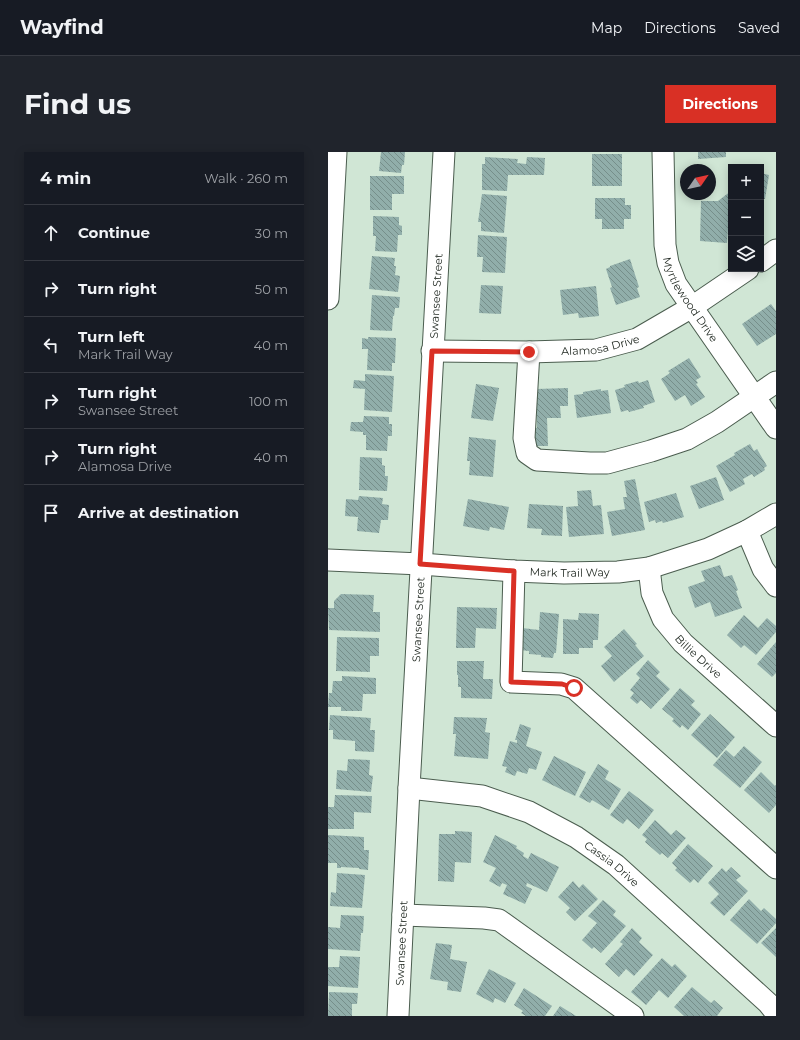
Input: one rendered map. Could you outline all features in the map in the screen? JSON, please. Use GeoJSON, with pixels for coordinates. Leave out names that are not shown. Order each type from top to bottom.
{"type":"FeatureCollection","features":[{"type":"Feature","properties":{"kind":"street"},"geometry":{"type":"LineString","coordinates":[[328,299],[336,152]]}},
{"type":"Feature","properties":{"kind":"street","name":"Swansee Street"},"geometry":{"type":"LineString","coordinates":[[398,1016],[420,564],[444,152]]}},
{"type":"Feature","properties":{"kind":"street","name":"Myrtlewood Drive"},"geometry":{"type":"LineString","coordinates":[[663,152],[664,244],[668,263],[676,284],[776,428]]}},
{"type":"Feature","properties":{"kind":"street"},"geometry":{"type":"LineString","coordinates":[[764,258],[776,250]]}},
{"type":"Feature","properties":{"kind":"street","name":"Alamosa Drive"},"geometry":{"type":"LineString","coordinates":[[432,351],[529,352],[596,350],[637,339],[692,307],[744,272]]}},
{"type":"Feature","properties":{"kind":"street"},"geometry":{"type":"LineString","coordinates":[[529,352],[524,438],[527,453],[537,460],[607,463],[651,451],[687,439],[717,422],[776,382]]}},
{"type":"Feature","properties":{"kind":"street","name":"Mark Trail Way"},"geometry":{"type":"LineString","coordinates":[[328,560],[420,564],[564,574],[618,572],[649,568],[708,549],[747,531],[776,514]]}},
{"type":"Feature","properties":{"kind":"street"},"geometry":{"type":"LineString","coordinates":[[747,531],[764,569],[776,586]]}},
{"type":"Feature","properties":{"kind":"street","name":"Billie Drive"},"geometry":{"type":"LineString","coordinates":[[649,568],[652,592],[663,619],[683,644],[776,726]]}},
{"type":"Feature","properties":{"kind":"street"},"geometry":{"type":"LineString","coordinates":[[514,571],[511,682],[562,684],[574,688],[776,868]]}},
{"type":"Feature","properties":{"kind":"street","name":"Cassia Drive"},"geometry":{"type":"LineString","coordinates":[[409,788],[482,796],[529,812],[576,837],[616,865],[768,1003],[776,1013]]}},
{"type":"Feature","properties":{"kind":"street"},"geometry":{"type":"LineString","coordinates":[[403,915],[484,918],[499,920],[633,1016]]}},
{"type":"Feature","properties":{"kind":"building"},"geometry":{"type":"Polygon","coordinates":[[[381,152],[405,152],[404,165],[402,165],[401,173],[379,171],[381,152]]]}},
{"type":"Feature","properties":{"kind":"building"},"geometry":{"type":"Polygon","coordinates":[[[698,152],[726,152],[726,157],[698,159],[698,152]]]}},
{"type":"Feature","properties":{"kind":"building"},"geometry":{"type":"Polygon","coordinates":[[[592,154],[622,154],[622,186],[592,186],[592,154]]]}},
{"type":"Feature","properties":{"kind":"building"},"geometry":{"type":"Polygon","coordinates":[[[485,157],[518,159],[517,163],[526,164],[527,157],[545,158],[544,175],[508,175],[507,191],[482,190],[482,164],[485,164],[485,157]]]}},
{"type":"Feature","properties":{"kind":"building"},"geometry":{"type":"Polygon","coordinates":[[[764,174],[769,175],[764,199],[764,174]]]}},
{"type":"Feature","properties":{"kind":"building"},"geometry":{"type":"Polygon","coordinates":[[[370,176],[404,176],[404,194],[392,194],[392,210],[370,210],[370,176]]]}},
{"type":"Feature","properties":{"kind":"building"},"geometry":{"type":"Polygon","coordinates":[[[728,193],[727,243],[700,241],[701,201],[718,201],[728,193]]]}},
{"type":"Feature","properties":{"kind":"building"},"geometry":{"type":"Polygon","coordinates":[[[482,194],[507,196],[504,233],[481,231],[481,222],[478,222],[482,194]]]}},
{"type":"Feature","properties":{"kind":"building"},"geometry":{"type":"Polygon","coordinates":[[[595,198],[625,198],[625,205],[631,205],[631,219],[624,219],[624,229],[602,229],[602,219],[595,219],[595,198]]]}},
{"type":"Feature","properties":{"kind":"building"},"geometry":{"type":"Polygon","coordinates":[[[373,216],[399,217],[399,225],[402,226],[402,235],[398,235],[397,252],[375,251],[376,236],[373,236],[373,216]]]}},
{"type":"Feature","properties":{"kind":"building"},"geometry":{"type":"Polygon","coordinates":[[[478,235],[507,237],[505,273],[482,272],[483,257],[477,257],[478,235]]]}},
{"type":"Feature","properties":{"kind":"building"},"geometry":{"type":"Polygon","coordinates":[[[372,256],[395,258],[395,275],[400,276],[398,292],[369,289],[372,256]]]}},
{"type":"Feature","properties":{"kind":"building"},"geometry":{"type":"Polygon","coordinates":[[[630,259],[639,287],[637,288],[640,297],[616,305],[610,288],[612,287],[606,269],[610,266],[630,259]]]}},
{"type":"Feature","properties":{"kind":"building"},"geometry":{"type":"Polygon","coordinates":[[[481,285],[503,286],[501,314],[479,313],[481,285]]]}},
{"type":"Feature","properties":{"kind":"building"},"geometry":{"type":"Polygon","coordinates":[[[596,286],[599,316],[579,318],[578,313],[563,315],[560,290],[596,286]]]}},
{"type":"Feature","properties":{"kind":"building"},"geometry":{"type":"Polygon","coordinates":[[[372,295],[400,297],[399,308],[395,308],[393,316],[392,331],[370,330],[372,295]]]}},
{"type":"Feature","properties":{"kind":"building"},"geometry":{"type":"Polygon","coordinates":[[[771,304],[776,311],[776,334],[757,346],[742,324],[771,304]]]}},
{"type":"Feature","properties":{"kind":"building"},"geometry":{"type":"Polygon","coordinates":[[[368,337],[396,338],[395,363],[392,363],[392,371],[367,370],[368,349],[362,349],[362,338],[368,339],[368,337]]]}},
{"type":"Feature","properties":{"kind":"building"},"geometry":{"type":"Polygon","coordinates":[[[689,358],[701,377],[696,380],[698,383],[696,384],[705,397],[691,406],[685,395],[675,401],[661,379],[670,373],[668,371],[689,358]]]}},
{"type":"Feature","properties":{"kind":"building"},"geometry":{"type":"Polygon","coordinates":[[[365,374],[394,376],[392,412],[364,410],[365,389],[353,388],[354,380],[365,381],[365,374]]]}},
{"type":"Feature","properties":{"kind":"building"},"geometry":{"type":"Polygon","coordinates":[[[648,380],[655,402],[643,406],[644,408],[629,412],[628,410],[621,412],[615,390],[625,387],[624,385],[648,380]]]}},
{"type":"Feature","properties":{"kind":"building"},"geometry":{"type":"Polygon","coordinates":[[[476,384],[499,388],[493,421],[471,418],[476,384]]]}},
{"type":"Feature","properties":{"kind":"building"},"geometry":{"type":"Polygon","coordinates":[[[568,388],[568,406],[560,406],[561,418],[547,418],[548,446],[530,446],[529,428],[537,428],[536,389],[568,388]]]}},
{"type":"Feature","properties":{"kind":"building"},"geometry":{"type":"Polygon","coordinates":[[[601,389],[601,391],[608,390],[611,413],[577,418],[574,395],[601,389]]]}},
{"type":"Feature","properties":{"kind":"building"},"geometry":{"type":"Polygon","coordinates":[[[364,416],[389,417],[389,424],[392,424],[392,436],[388,436],[387,451],[366,450],[366,435],[363,435],[363,432],[350,431],[351,422],[363,422],[364,416]]]}},
{"type":"Feature","properties":{"kind":"building"},"geometry":{"type":"Polygon","coordinates":[[[469,437],[496,440],[493,477],[469,475],[470,461],[467,461],[469,437]]]}},
{"type":"Feature","properties":{"kind":"building"},"geometry":{"type":"Polygon","coordinates":[[[750,444],[754,451],[757,449],[767,466],[764,468],[765,470],[754,477],[752,474],[743,479],[745,484],[730,492],[716,466],[750,444]]]}},
{"type":"Feature","properties":{"kind":"building"},"geometry":{"type":"Polygon","coordinates":[[[360,457],[382,458],[382,465],[385,466],[385,476],[388,476],[387,491],[359,490],[360,457]]]}},
{"type":"Feature","properties":{"kind":"building"},"geometry":{"type":"Polygon","coordinates":[[[716,477],[724,500],[699,509],[690,486],[716,477]]]}},
{"type":"Feature","properties":{"kind":"building"},"geometry":{"type":"Polygon","coordinates":[[[635,479],[645,530],[612,536],[607,512],[625,509],[623,497],[627,497],[624,481],[635,479]]]}},
{"type":"Feature","properties":{"kind":"building"},"geometry":{"type":"Polygon","coordinates":[[[591,490],[593,506],[601,505],[604,534],[569,537],[566,507],[578,506],[577,491],[591,490]]]}},
{"type":"Feature","properties":{"kind":"building"},"geometry":{"type":"Polygon","coordinates":[[[676,493],[684,517],[663,523],[662,521],[656,523],[655,520],[649,522],[644,502],[676,493]]]}},
{"type":"Feature","properties":{"kind":"building"},"geometry":{"type":"Polygon","coordinates":[[[359,496],[383,498],[382,504],[389,505],[388,520],[381,520],[379,533],[357,531],[358,517],[345,516],[346,499],[358,500],[359,496]]]}},
{"type":"Feature","properties":{"kind":"building"},"geometry":{"type":"Polygon","coordinates":[[[468,499],[509,507],[504,530],[490,527],[489,531],[463,526],[468,499]]]}},
{"type":"Feature","properties":{"kind":"building"},"geometry":{"type":"Polygon","coordinates":[[[529,504],[563,506],[562,536],[541,535],[542,529],[527,528],[529,504]]]}},
{"type":"Feature","properties":{"kind":"building"},"geometry":{"type":"Polygon","coordinates":[[[720,565],[724,577],[732,575],[738,590],[736,591],[742,608],[715,617],[710,602],[695,608],[688,587],[705,581],[701,571],[720,565]]]}},
{"type":"Feature","properties":{"kind":"building"},"geometry":{"type":"Polygon","coordinates":[[[341,594],[374,595],[373,612],[380,612],[380,632],[329,630],[328,608],[334,608],[334,601],[341,594]]]}},
{"type":"Feature","properties":{"kind":"building"},"geometry":{"type":"Polygon","coordinates":[[[457,607],[497,608],[496,629],[476,628],[475,648],[456,648],[457,607]]]}},
{"type":"Feature","properties":{"kind":"building"},"geometry":{"type":"Polygon","coordinates":[[[540,612],[559,614],[556,653],[554,653],[553,658],[541,657],[541,655],[529,654],[529,651],[520,650],[522,628],[539,630],[540,612]]]}},
{"type":"Feature","properties":{"kind":"building"},"geometry":{"type":"Polygon","coordinates":[[[579,613],[599,614],[598,640],[593,640],[593,648],[579,648],[579,654],[563,654],[563,619],[578,620],[579,613]]]}},
{"type":"Feature","properties":{"kind":"building"},"geometry":{"type":"Polygon","coordinates":[[[744,615],[758,628],[767,618],[776,626],[776,632],[756,655],[744,645],[741,648],[727,635],[744,615]]]}},
{"type":"Feature","properties":{"kind":"building"},"geometry":{"type":"Polygon","coordinates":[[[624,629],[637,644],[635,645],[644,656],[614,682],[601,666],[612,656],[604,647],[624,629]]]}},
{"type":"Feature","properties":{"kind":"building"},"geometry":{"type":"Polygon","coordinates":[[[337,637],[379,638],[379,656],[370,656],[370,672],[336,671],[337,637]]]}},
{"type":"Feature","properties":{"kind":"building"},"geometry":{"type":"Polygon","coordinates":[[[776,642],[776,673],[772,677],[757,664],[776,642]]]}},
{"type":"Feature","properties":{"kind":"building"},"geometry":{"type":"Polygon","coordinates":[[[648,660],[660,672],[656,676],[670,689],[651,709],[641,700],[637,704],[630,698],[634,693],[630,690],[640,678],[636,674],[648,660]]]}},
{"type":"Feature","properties":{"kind":"building"},"geometry":{"type":"Polygon","coordinates":[[[457,661],[484,661],[483,679],[493,679],[492,699],[461,698],[461,687],[458,687],[457,661]]]}},
{"type":"Feature","properties":{"kind":"building"},"geometry":{"type":"Polygon","coordinates":[[[342,676],[376,678],[376,694],[363,694],[362,711],[341,711],[341,707],[328,707],[329,693],[332,693],[333,681],[342,681],[342,676]]]}},
{"type":"Feature","properties":{"kind":"building"},"geometry":{"type":"Polygon","coordinates":[[[680,688],[695,701],[691,705],[701,714],[688,730],[682,725],[680,728],[672,721],[674,719],[662,709],[680,688]]]}},
{"type":"Feature","properties":{"kind":"building"},"geometry":{"type":"Polygon","coordinates":[[[710,714],[735,737],[717,758],[691,735],[710,714]]]}},
{"type":"Feature","properties":{"kind":"building"},"geometry":{"type":"Polygon","coordinates":[[[330,715],[371,718],[370,730],[375,730],[374,752],[355,751],[355,741],[333,739],[333,730],[329,730],[330,715]]]}},
{"type":"Feature","properties":{"kind":"building"},"geometry":{"type":"Polygon","coordinates":[[[454,717],[487,718],[485,732],[490,733],[488,759],[454,756],[456,734],[453,734],[454,717]]]}},
{"type":"Feature","properties":{"kind":"building"},"geometry":{"type":"Polygon","coordinates":[[[520,724],[531,728],[526,746],[542,752],[536,770],[529,768],[527,774],[517,771],[515,776],[505,772],[507,767],[502,766],[510,741],[517,743],[517,740],[515,740],[520,724]]]}},
{"type":"Feature","properties":{"kind":"building"},"geometry":{"type":"Polygon","coordinates":[[[744,746],[762,762],[740,788],[713,765],[726,750],[734,757],[744,746]]]}},
{"type":"Feature","properties":{"kind":"building"},"geometry":{"type":"Polygon","coordinates":[[[554,756],[586,772],[575,796],[542,780],[554,756]]]}},
{"type":"Feature","properties":{"kind":"building"},"geometry":{"type":"Polygon","coordinates":[[[348,759],[370,760],[369,775],[373,776],[371,792],[336,789],[337,770],[347,771],[348,759]]]}},
{"type":"Feature","properties":{"kind":"building"},"geometry":{"type":"Polygon","coordinates":[[[598,764],[609,771],[605,779],[621,789],[609,810],[592,800],[590,803],[579,797],[598,764]]]}},
{"type":"Feature","properties":{"kind":"building"},"geometry":{"type":"Polygon","coordinates":[[[761,772],[775,786],[776,785],[776,805],[769,813],[744,790],[761,772]]]}},
{"type":"Feature","properties":{"kind":"building"},"geometry":{"type":"Polygon","coordinates":[[[629,791],[654,810],[639,829],[627,819],[623,824],[610,815],[629,791]]]}},
{"type":"Feature","properties":{"kind":"building"},"geometry":{"type":"Polygon","coordinates":[[[335,795],[372,796],[371,813],[354,812],[354,829],[328,829],[328,807],[334,807],[335,795]]]}},
{"type":"Feature","properties":{"kind":"building"},"geometry":{"type":"Polygon","coordinates":[[[655,820],[671,835],[676,830],[686,838],[668,858],[662,853],[660,855],[645,842],[647,839],[642,835],[655,820]]]}},
{"type":"Feature","properties":{"kind":"building"},"geometry":{"type":"Polygon","coordinates":[[[455,831],[472,832],[471,863],[455,862],[454,882],[438,881],[439,834],[455,834],[455,831]]]}},
{"type":"Feature","properties":{"kind":"building"},"geometry":{"type":"Polygon","coordinates":[[[328,835],[364,837],[364,850],[369,850],[368,870],[359,868],[337,868],[337,863],[328,863],[328,835]]]}},
{"type":"Feature","properties":{"kind":"building"},"geometry":{"type":"Polygon","coordinates":[[[495,835],[517,846],[516,848],[524,853],[523,856],[528,859],[531,853],[559,867],[547,892],[527,883],[526,886],[532,889],[525,904],[503,894],[507,885],[502,883],[500,887],[489,881],[496,868],[483,862],[495,835]]]}},
{"type":"Feature","properties":{"kind":"building"},"geometry":{"type":"Polygon","coordinates":[[[688,844],[713,866],[698,883],[694,879],[690,883],[675,870],[677,868],[672,863],[688,844]]]}},
{"type":"Feature","properties":{"kind":"building"},"geometry":{"type":"Polygon","coordinates":[[[731,867],[741,876],[736,880],[748,891],[724,916],[710,903],[719,894],[708,883],[722,868],[726,872],[731,867]]]}},
{"type":"Feature","properties":{"kind":"building"},"geometry":{"type":"Polygon","coordinates":[[[337,873],[365,875],[362,908],[330,906],[331,892],[336,893],[337,873]]]}},
{"type":"Feature","properties":{"kind":"building"},"geometry":{"type":"Polygon","coordinates":[[[573,881],[579,888],[583,884],[598,899],[575,921],[566,912],[570,908],[558,897],[573,881]]]}},
{"type":"Feature","properties":{"kind":"building"},"geometry":{"type":"Polygon","coordinates":[[[749,899],[761,911],[764,908],[776,919],[776,923],[757,944],[730,920],[749,899]]]}},
{"type":"Feature","properties":{"kind":"building"},"geometry":{"type":"Polygon","coordinates":[[[603,900],[616,911],[613,915],[626,926],[601,953],[594,947],[592,949],[582,940],[597,923],[588,916],[603,900]]]}},
{"type":"Feature","properties":{"kind":"building"},"geometry":{"type":"Polygon","coordinates":[[[341,915],[364,916],[360,951],[328,949],[328,927],[340,928],[341,915]]]}},
{"type":"Feature","properties":{"kind":"building"},"geometry":{"type":"Polygon","coordinates":[[[632,928],[642,938],[639,942],[653,955],[634,976],[626,969],[619,977],[605,964],[623,944],[620,942],[632,928]]]}},
{"type":"Feature","properties":{"kind":"building"},"geometry":{"type":"Polygon","coordinates":[[[776,928],[776,957],[761,943],[776,928]]]}},
{"type":"Feature","properties":{"kind":"building"},"geometry":{"type":"Polygon","coordinates":[[[436,943],[452,945],[450,959],[467,962],[461,992],[447,990],[448,982],[430,979],[436,943]]]}},
{"type":"Feature","properties":{"kind":"building"},"geometry":{"type":"Polygon","coordinates":[[[340,956],[360,957],[358,988],[328,986],[328,967],[339,967],[340,956]]]}},
{"type":"Feature","properties":{"kind":"building"},"geometry":{"type":"Polygon","coordinates":[[[662,958],[672,967],[675,964],[687,976],[668,998],[659,990],[646,1005],[631,992],[662,958]]]}},
{"type":"Feature","properties":{"kind":"building"},"geometry":{"type":"Polygon","coordinates":[[[489,969],[516,983],[505,1003],[495,998],[493,1003],[476,994],[489,969]]]}},
{"type":"Feature","properties":{"kind":"building"},"geometry":{"type":"Polygon","coordinates":[[[692,987],[711,1003],[714,1000],[723,1008],[717,1016],[684,1016],[674,1007],[692,987]]]}},
{"type":"Feature","properties":{"kind":"building"},"geometry":{"type":"Polygon","coordinates":[[[524,988],[552,1006],[545,1016],[526,1016],[521,1013],[523,1011],[514,1005],[524,988]]]}},
{"type":"Feature","properties":{"kind":"building"},"geometry":{"type":"Polygon","coordinates":[[[329,992],[358,993],[357,1004],[352,1004],[352,1016],[328,1016],[329,992]]]}},
{"type":"Feature","properties":{"kind":"building"},"geometry":{"type":"Polygon","coordinates":[[[560,1006],[576,1016],[553,1016],[560,1006]]]}},
{"type":"Feature","properties":{"kind":"route"},"geometry":{"type":"LineString","coordinates":[[529,352],[432,351],[420,564],[514,571],[511,682],[562,684],[574,688]]}}]}
